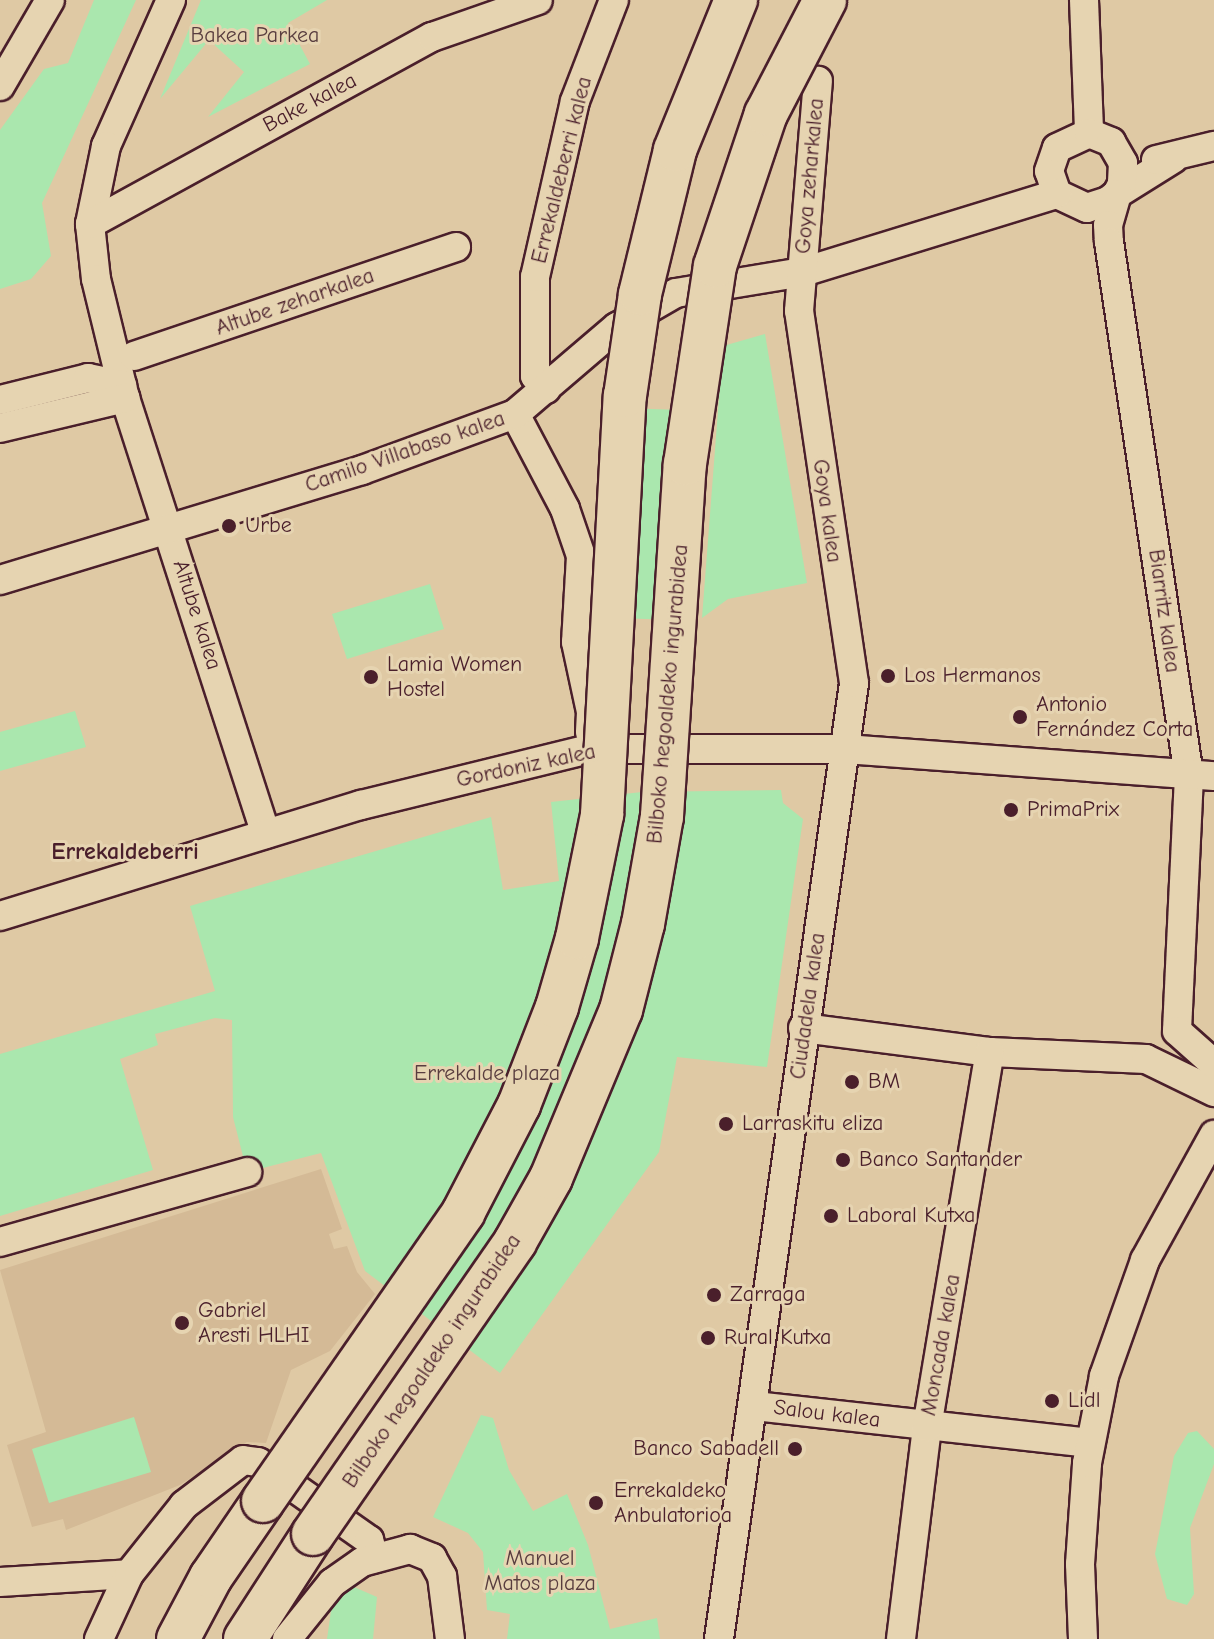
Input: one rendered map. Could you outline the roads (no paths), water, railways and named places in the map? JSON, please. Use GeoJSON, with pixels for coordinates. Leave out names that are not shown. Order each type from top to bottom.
{"type":"FeatureCollection","features":[{"type":"Feature","properties":{"kind":"highway"},"geometry":{"type":"LineString","coordinates":[[178,1639],[211,1577],[463,1213],[519,1105],[557,1007],[577,938],[602,815],[625,396],[640,294],[675,150],[736,0]]}},
{"type":"Feature","properties":{"kind":"highway","name":"Bilboko hegoaldeko ingurabidea"},"geometry":{"type":"LineString","coordinates":[[245,1639],[313,1534],[515,1242],[551,1178],[621,1010],[643,924],[662,816],[685,464],[715,266],[766,114],[825,0]]}},
{"type":"Feature","properties":{"kind":"street"},"geometry":{"type":"LineString","coordinates":[[0,86],[50,0]]}},
{"type":"Feature","properties":{"kind":"street"},"geometry":{"type":"LineString","coordinates":[[90,224],[106,146],[171,0]]}},
{"type":"Feature","properties":{"kind":"street","name":"Bake kalea"},"geometry":{"type":"LineString","coordinates":[[90,224],[432,37],[538,0]]}},
{"type":"Feature","properties":{"kind":"street","name":"Errekaldeberri kalea"},"geometry":{"type":"LineString","coordinates":[[546,389],[535,376],[535,277],[575,101],[614,0]]}},
{"type":"Feature","properties":{"kind":"street"},"geometry":{"type":"LineString","coordinates":[[1084,0],[1089,133]]}},
{"type":"Feature","properties":{"kind":"street","name":"Goya zeharkalea"},"geometry":{"type":"LineString","coordinates":[[803,272],[802,228],[818,81]]}},
{"type":"Feature","properties":{"kind":"street"},"geometry":{"type":"LineString","coordinates":[[1117,194],[1123,163],[1111,142],[1089,133],[1057,148],[1049,171],[1057,194],[1087,208],[1117,194],[1173,159]]}},
{"type":"Feature","properties":{"kind":"street"},"geometry":{"type":"LineString","coordinates":[[1123,163],[1173,159],[1214,146]]}},
{"type":"Feature","properties":{"kind":"street","name":"Camilo Villabaso kalea"},"geometry":{"type":"LineString","coordinates":[[0,580],[362,470],[515,414],[617,327],[676,293],[803,272],[1057,194]]}},
{"type":"Feature","properties":{"kind":"street","name":"Biarritz kalea"},"geometry":{"type":"LineString","coordinates":[[1117,194],[1108,225],[1109,242],[1201,776],[1177,1031]]}},
{"type":"Feature","properties":{"kind":"street","name":"Altube kalea"},"geometry":{"type":"LineString","coordinates":[[90,224],[107,331],[123,392],[170,529],[266,834]]}},
{"type":"Feature","properties":{"kind":"street","name":"Altube zeharkalea"},"geometry":{"type":"LineString","coordinates":[[134,356],[456,247]]}},
{"type":"Feature","properties":{"kind":"street","name":"Goya kalea"},"geometry":{"type":"LineString","coordinates":[[803,272],[799,311],[854,683],[845,749]]}},
{"type":"Feature","properties":{"kind":"street"},"geometry":{"type":"LineString","coordinates":[[0,400],[88,378],[123,392]]}},
{"type":"Feature","properties":{"kind":"street"},"geometry":{"type":"LineString","coordinates":[[0,428],[123,392]]}},
{"type":"Feature","properties":{"kind":"street"},"geometry":{"type":"LineString","coordinates":[[515,414],[565,509],[581,556],[576,642],[591,712],[589,749]]}},
{"type":"Feature","properties":{"kind":"street","name":"Gordoniz kalea"},"geometry":{"type":"LineString","coordinates":[[0,916],[266,834],[589,749],[845,749],[1201,776]]}},
{"type":"Feature","properties":{"kind":"street","name":"Ciudadela kalea"},"geometry":{"type":"LineString","coordinates":[[719,1639],[755,1406],[803,1028],[845,749]]}},
{"type":"Feature","properties":{"kind":"street"},"geometry":{"type":"LineString","coordinates":[[803,1028],[990,1052],[1146,1059],[1214,1092]]}},
{"type":"Feature","properties":{"kind":"street"},"geometry":{"type":"LineString","coordinates":[[1146,1059],[1166,1047],[1177,1031],[1214,1064]]}},
{"type":"Feature","properties":{"kind":"street","name":"Moncada kalea"},"geometry":{"type":"LineString","coordinates":[[901,1639],[927,1427],[990,1052]]}},
{"type":"Feature","properties":{"kind":"street"},"geometry":{"type":"LineString","coordinates":[[1083,1639],[1080,1564],[1090,1443],[1104,1376],[1145,1260],[1214,1135]]}},
{"type":"Feature","properties":{"kind":"street"},"geometry":{"type":"LineString","coordinates":[[0,1242],[247,1172]]}},
{"type":"Feature","properties":{"kind":"street","name":"Salou kalea"},"geometry":{"type":"LineString","coordinates":[[755,1406],[1090,1443]]}},
{"type":"Feature","properties":{"kind":"street"},"geometry":{"type":"LineString","coordinates":[[99,1639],[129,1574],[184,1505],[251,1458],[369,1540],[374,1558]]}},
{"type":"Feature","properties":{"kind":"street"},"geometry":{"type":"LineString","coordinates":[[287,1639],[316,1597],[374,1558],[410,1549],[432,1558],[442,1576],[450,1639]]}},
{"type":"Feature","properties":{"kind":"street"},"geometry":{"type":"LineString","coordinates":[[0,1582],[129,1574]]}},
{"type":"Feature","properties":{"kind":"place","name":"Urbe"},"geometry":{"type":"Point","coordinates":[229,526]}},
{"type":"Feature","properties":{"kind":"place","name":"Los Hermanos"},"geometry":{"type":"Point","coordinates":[888,676]}},
{"type":"Feature","properties":{"kind":"place","name":"Lamia Women Hostel"},"geometry":{"type":"Point","coordinates":[371,677]}},
{"type":"Feature","properties":{"kind":"place","name":"Antonio Fernández Corta"},"geometry":{"type":"Point","coordinates":[1020,717]}},
{"type":"Feature","properties":{"kind":"place","name":"PrimaPrix"},"geometry":{"type":"Point","coordinates":[1011,810]}},
{"type":"Feature","properties":{"kind":"place","name":"BM"},"geometry":{"type":"Point","coordinates":[852,1082]}},
{"type":"Feature","properties":{"kind":"place","name":"Larraskitu eliza"},"geometry":{"type":"Point","coordinates":[726,1124]}},
{"type":"Feature","properties":{"kind":"place","name":"Banco Santander"},"geometry":{"type":"Point","coordinates":[843,1160]}},
{"type":"Feature","properties":{"kind":"place","name":"Laboral Kutxa"},"geometry":{"type":"Point","coordinates":[831,1216]}},
{"type":"Feature","properties":{"kind":"place","name":"Zarraga"},"geometry":{"type":"Point","coordinates":[714,1295]}},
{"type":"Feature","properties":{"kind":"place","name":"Gabriel Aresti HLHI"},"geometry":{"type":"Point","coordinates":[182,1323]}},
{"type":"Feature","properties":{"kind":"place","name":"Rural Kutxa"},"geometry":{"type":"Point","coordinates":[708,1338]}},
{"type":"Feature","properties":{"kind":"place","name":"Lidl"},"geometry":{"type":"Point","coordinates":[1052,1401]}},
{"type":"Feature","properties":{"kind":"place","name":"Banco Sabadell"},"geometry":{"type":"Point","coordinates":[795,1449]}},
{"type":"Feature","properties":{"kind":"place","name":"Errekaldeko Anbulatorioa"},"geometry":{"type":"Point","coordinates":[596,1503]}},
{"type":"Feature","properties":{"kind":"district","name":"Errekaldeberri"},"geometry":{"type":"Point","coordinates":[125,852]}},
{"type":"Feature","properties":{"kind":"park label","name":"Bakea Parkea"},"geometry":{"type":"Point","coordinates":[255,36]}},
{"type":"Feature","properties":{"kind":"park label","name":"Errekalde plaza"},"geometry":{"type":"Point","coordinates":[487,1074]}},
{"type":"Feature","properties":{"kind":"park label","name":"Manuel Matos plaza"},"geometry":{"type":"Point","coordinates":[540,1570]}}]}
